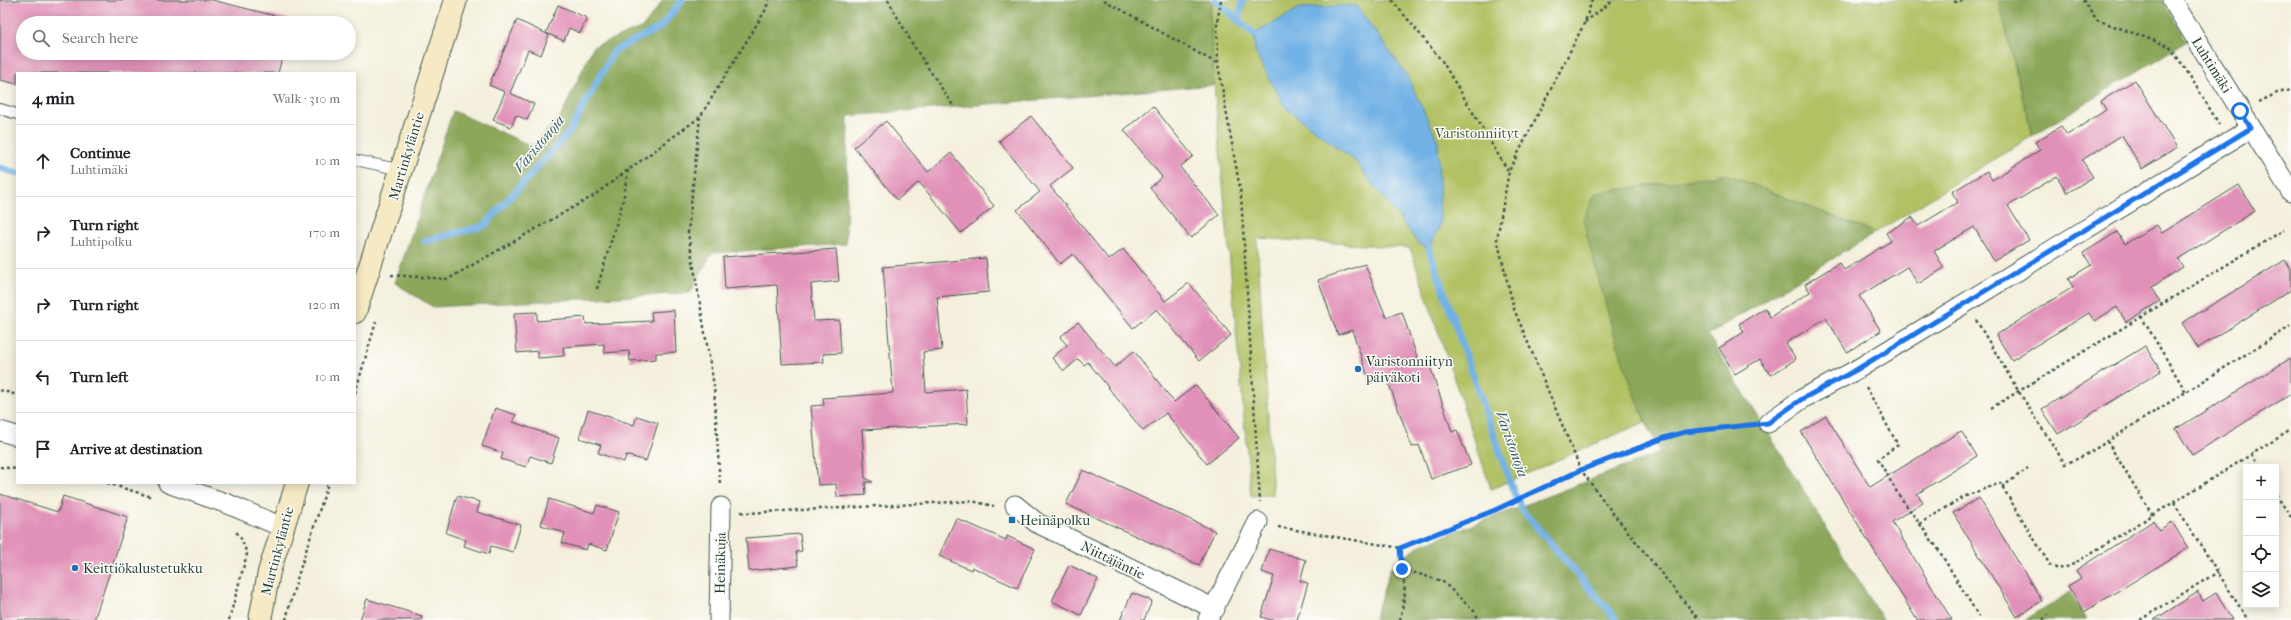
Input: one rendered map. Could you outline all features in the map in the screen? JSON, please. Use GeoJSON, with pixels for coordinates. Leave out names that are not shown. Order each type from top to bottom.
{"type":"FeatureCollection","features":[{"type":"Feature","properties":{"kind":"main road","name":"Martinkyläntie"},"geometry":{"type":"LineString","coordinates":[[356,309],[456,0]]}},
{"type":"Feature","properties":{"kind":"main road","name":"Martinkyläntie"},"geometry":{"type":"LineString","coordinates":[[260,620],[269,572],[297,484]]}},
{"type":"Feature","properties":{"kind":"street","name":"Luhtimäki"},"geometry":{"type":"LineString","coordinates":[[2172,0],[2291,192]]}},
{"type":"Feature","properties":{"kind":"street"},"geometry":{"type":"LineString","coordinates":[[1768,423],[1802,399],[1856,370],[2229,140],[2251,128]]}},
{"type":"Feature","properties":{"kind":"street"},"geometry":{"type":"LineString","coordinates":[[0,431],[16,436]]}},
{"type":"Feature","properties":{"kind":"street"},"geometry":{"type":"LineString","coordinates":[[171,484],[228,504],[282,527]]}},
{"type":"Feature","properties":{"kind":"street","name":"Niittäjäntie"},"geometry":{"type":"LineString","coordinates":[[1015,505],[1037,522],[1211,614],[1258,522]]}},
{"type":"Feature","properties":{"kind":"street","name":"Heinäkuja"},"geometry":{"type":"LineString","coordinates":[[719,620],[721,507]]}},
{"type":"Feature","properties":{"kind":"lane"},"geometry":{"type":"LineString","coordinates":[[0,109],[16,114]]}},
{"type":"Feature","properties":{"kind":"lane"},"geometry":{"type":"LineString","coordinates":[[356,160],[402,170]]}},
{"type":"Feature","properties":{"kind":"path"},"geometry":{"type":"LineString","coordinates":[[390,275],[448,279],[593,196],[700,117],[765,11],[769,0]]}},
{"type":"Feature","properties":{"kind":"path"},"geometry":{"type":"LineString","coordinates":[[888,0],[913,45],[954,107]]}},
{"type":"Feature","properties":{"kind":"path"},"geometry":{"type":"LineString","coordinates":[[1104,0],[1218,64]]}},
{"type":"Feature","properties":{"kind":"path"},"geometry":{"type":"LineString","coordinates":[[1221,0],[1217,23],[1218,64],[1241,196],[1261,495],[1258,522],[1400,548],[1495,510],[1581,470],[1664,438],[1685,432],[1768,423]]}},
{"type":"Feature","properties":{"kind":"path"},"geometry":{"type":"LineString","coordinates":[[1392,0],[1442,61],[1509,171]]}},
{"type":"Feature","properties":{"kind":"path"},"geometry":{"type":"LineString","coordinates":[[1592,0],[1584,22],[1509,171],[1497,239],[1498,246],[1514,309],[1581,470],[1612,512],[1699,620]]}},
{"type":"Feature","properties":{"kind":"path"},"geometry":{"type":"LineString","coordinates":[[1584,22],[1614,0]]}},
{"type":"Feature","properties":{"kind":"path"},"geometry":{"type":"LineString","coordinates":[[1954,2],[1966,0]]}},
{"type":"Feature","properties":{"kind":"path"},"geometry":{"type":"LineString","coordinates":[[2083,0],[2097,20],[2169,46],[2185,68],[2229,140]]}},
{"type":"Feature","properties":{"kind":"path"},"geometry":{"type":"LineString","coordinates":[[2240,111],[2277,92],[2291,90]]}},
{"type":"Feature","properties":{"kind":"path"},"geometry":{"type":"LineString","coordinates":[[700,117],[688,233],[714,386],[721,507],[746,513],[971,501],[990,507],[1015,505]]}},
{"type":"Feature","properties":{"kind":"path"},"geometry":{"type":"LineString","coordinates":[[597,289],[623,200],[628,170]]}},
{"type":"Feature","properties":{"kind":"path"},"geometry":{"type":"LineString","coordinates":[[1991,408],[2284,230]]}},
{"type":"Feature","properties":{"kind":"path"},"geometry":{"type":"LineString","coordinates":[[1966,302],[2018,392],[2065,464],[2107,441],[2291,326]]}},
{"type":"Feature","properties":{"kind":"path"},"geometry":{"type":"LineString","coordinates":[[2141,316],[2186,392]]}},
{"type":"Feature","properties":{"kind":"path"},"geometry":{"type":"LineString","coordinates":[[1856,370],[1898,445],[1878,459],[1898,494],[1938,549],[1981,620]]}},
{"type":"Feature","properties":{"kind":"path"},"geometry":{"type":"LineString","coordinates":[[0,390],[16,394]]}},
{"type":"Feature","properties":{"kind":"path"},"geometry":{"type":"LineString","coordinates":[[1919,524],[1966,496],[2000,483],[2050,565],[2058,570],[2070,566],[2291,430]]}},
{"type":"Feature","properties":{"kind":"path"},"geometry":{"type":"LineString","coordinates":[[2107,441],[2153,516]]}},
{"type":"Feature","properties":{"kind":"path"},"geometry":{"type":"LineString","coordinates":[[2251,454],[2257,464]]}},
{"type":"Feature","properties":{"kind":"path"},"geometry":{"type":"LineString","coordinates":[[0,467],[16,469]]}},
{"type":"Feature","properties":{"kind":"path"},"geometry":{"type":"LineString","coordinates":[[2002,487],[2028,468]]}},
{"type":"Feature","properties":{"kind":"path"},"geometry":{"type":"LineString","coordinates":[[286,620],[296,578],[312,538],[328,484]]}},
{"type":"Feature","properties":{"kind":"path"},"geometry":{"type":"LineString","coordinates":[[2279,499],[2291,517]]}},
{"type":"Feature","properties":{"kind":"path"},"geometry":{"type":"LineString","coordinates":[[2174,503],[2248,620]]}},
{"type":"Feature","properties":{"kind":"path"},"geometry":{"type":"LineString","coordinates":[[228,504],[222,520],[242,540],[247,554],[229,620]]}},
{"type":"Feature","properties":{"kind":"path"},"geometry":{"type":"LineString","coordinates":[[1400,548],[1405,593],[1400,620]]}},
{"type":"Feature","properties":{"kind":"path"},"geometry":{"type":"LineString","coordinates":[[1402,569],[1442,581],[1474,611],[1479,620]]}},
{"type":"Feature","properties":{"kind":"path"},"geometry":{"type":"LineString","coordinates":[[2140,620],[2218,572]]}},
{"type":"Feature","properties":{"kind":"path"},"geometry":{"type":"LineString","coordinates":[[2043,620],[2048,615]]}},
{"type":"Feature","properties":{"kind":"green space"},"geometry":{"type":"Polygon","coordinates":[[[663,0],[1213,0],[1210,13],[1214,85],[848,116],[846,244],[712,253],[690,293],[433,307],[395,283],[453,111],[532,146],[561,116],[593,47],[643,27],[663,0]]]}},
{"type":"Feature","properties":{"kind":"green space","name":"Varistonniityt"},"geometry":{"type":"Polygon","coordinates":[[[1213,0],[1999,0],[2032,136],[1875,233],[1726,174],[1609,319],[1645,422],[1491,489],[1410,248],[1257,238],[1273,495],[1251,496],[1214,85],[1210,13],[1213,0]]]}},
{"type":"Feature","properties":{"kind":"green space"},"geometry":{"type":"Polygon","coordinates":[[[1999,0],[2162,0],[2187,41],[2032,136],[1999,0]]]}},
{"type":"Feature","properties":{"kind":"green space"},"geometry":{"type":"Polygon","coordinates":[[[1726,174],[1875,233],[1708,335],[1883,620],[1374,620],[1390,569],[1418,546],[1660,453],[1647,425],[1625,367],[1598,278],[1583,219],[1596,193],[1726,174]]]}},
{"type":"Feature","properties":{"kind":"green space"},"geometry":{"type":"Polygon","coordinates":[[[2070,592],[2087,620],[2025,620],[2070,592]]]}},
{"type":"Feature","properties":{"kind":"water"},"geometry":{"type":"Polygon","coordinates":[[[1356,5],[1406,74],[1438,141],[1440,225],[1429,249],[1419,244],[1355,161],[1285,107],[1255,52],[1254,34],[1300,8],[1356,5]]]}},
{"type":"Feature","properties":{"kind":"building"},"geometry":{"type":"Polygon","coordinates":[[[0,0],[212,0],[276,16],[16,16],[16,60],[281,60],[278,72],[16,72],[16,84],[0,80],[0,0]]]}},
{"type":"Feature","properties":{"kind":"building"},"geometry":{"type":"Polygon","coordinates":[[[558,5],[587,18],[580,33],[569,28],[564,41],[546,33],[558,5]]]}},
{"type":"Feature","properties":{"kind":"building"},"geometry":{"type":"Polygon","coordinates":[[[517,20],[549,35],[541,55],[528,50],[510,93],[534,104],[527,120],[516,115],[511,127],[493,120],[505,92],[489,85],[517,20]]]}},
{"type":"Feature","properties":{"kind":"building"},"geometry":{"type":"Polygon","coordinates":[[[2135,80],[2177,148],[2142,169],[2122,135],[2082,160],[2093,177],[2067,193],[2057,176],[2008,206],[2029,240],[1994,261],[1974,227],[1934,251],[1944,268],[1918,284],[1907,267],[1859,296],[1881,331],[1847,352],[1826,318],[1786,343],[1796,359],[1781,369],[1770,375],[1760,359],[1735,374],[1719,348],[1744,332],[1739,324],[1765,308],[1770,317],[1810,292],[1805,284],[1839,263],[1844,270],[1891,241],[1886,233],[1912,217],[1918,226],[1958,202],[1952,192],[1987,171],[1992,180],[2040,150],[2035,142],[2061,126],[2067,135],[2106,110],[2101,101],[2135,80]]]}},
{"type":"Feature","properties":{"kind":"building"},"geometry":{"type":"Polygon","coordinates":[[[1153,106],[1193,156],[1180,167],[1219,215],[1191,238],[1150,188],[1162,177],[1124,130],[1153,106]]]}},
{"type":"Feature","properties":{"kind":"building"},"geometry":{"type":"Polygon","coordinates":[[[1031,116],[1073,168],[1050,186],[1109,260],[1123,249],[1165,301],[1189,283],[1231,335],[1199,361],[1157,309],[1133,328],[1073,254],[1060,264],[1017,210],[1040,192],[999,141],[1031,116]]]}},
{"type":"Feature","properties":{"kind":"building"},"geometry":{"type":"Polygon","coordinates":[[[886,121],[928,172],[951,153],[994,206],[961,233],[919,182],[897,200],[854,147],[886,121]]]}},
{"type":"Feature","properties":{"kind":"building"},"geometry":{"type":"Polygon","coordinates":[[[2239,185],[2255,211],[2178,259],[2183,267],[2152,287],[2160,301],[2126,322],[2117,307],[2094,321],[2089,313],[2012,360],[1996,335],[2073,287],[2068,279],[2091,265],[2083,253],[2117,232],[2125,244],[2157,225],[2162,233],[2239,185]]]}},
{"type":"Feature","properties":{"kind":"building"},"geometry":{"type":"Polygon","coordinates":[[[836,249],[839,281],[811,284],[814,321],[839,320],[841,353],[823,354],[824,362],[782,364],[777,285],[725,289],[723,257],[836,249]]]}},
{"type":"Feature","properties":{"kind":"building"},"geometry":{"type":"Polygon","coordinates":[[[986,258],[989,292],[937,297],[942,350],[923,352],[926,392],[966,389],[968,424],[862,430],[865,478],[873,482],[865,482],[866,495],[837,497],[836,484],[818,485],[811,406],[824,405],[823,398],[893,393],[883,267],[986,258]]]}},
{"type":"Feature","properties":{"kind":"building"},"geometry":{"type":"Polygon","coordinates":[[[2285,260],[2291,270],[2291,290],[2198,348],[2182,323],[2285,260]]]}},
{"type":"Feature","properties":{"kind":"building","name":"Varistonniityn päiväkoti"},"geometry":{"type":"Polygon","coordinates":[[[1365,264],[1386,317],[1402,312],[1419,363],[1428,360],[1452,432],[1457,430],[1471,465],[1431,479],[1419,445],[1412,447],[1386,376],[1370,383],[1352,330],[1338,335],[1318,280],[1365,264]]]}},
{"type":"Feature","properties":{"kind":"building"},"geometry":{"type":"Polygon","coordinates":[[[674,310],[676,352],[656,353],[656,359],[630,361],[629,351],[604,353],[604,344],[563,347],[564,356],[538,358],[538,351],[517,353],[514,313],[537,312],[537,321],[585,317],[586,324],[652,321],[651,312],[674,310]]]}},
{"type":"Feature","properties":{"kind":"building"},"geometry":{"type":"Polygon","coordinates":[[[1078,322],[1115,367],[1134,351],[1174,402],[1196,385],[1239,438],[1207,464],[1166,413],[1143,431],[1088,362],[1084,365],[1078,359],[1064,371],[1052,358],[1067,345],[1060,337],[1078,322]]]}},
{"type":"Feature","properties":{"kind":"building"},"geometry":{"type":"Polygon","coordinates":[[[2145,346],[2161,371],[2058,434],[2042,409],[2145,346]]]}},
{"type":"Feature","properties":{"kind":"building"},"geometry":{"type":"Polygon","coordinates":[[[2291,358],[2291,394],[2192,455],[2176,429],[2291,358]]]}},
{"type":"Feature","properties":{"kind":"building"},"geometry":{"type":"Polygon","coordinates":[[[495,408],[516,415],[513,422],[559,438],[551,463],[530,456],[526,467],[501,459],[503,453],[482,446],[495,408]]]}},
{"type":"Feature","properties":{"kind":"building"},"geometry":{"type":"Polygon","coordinates":[[[588,410],[634,425],[637,416],[658,423],[646,461],[626,455],[624,462],[598,453],[601,445],[579,438],[588,410]]]}},
{"type":"Feature","properties":{"kind":"building"},"geometry":{"type":"Polygon","coordinates":[[[1826,416],[1870,487],[1961,431],[1977,456],[1917,494],[1923,502],[1892,522],[1952,620],[1917,620],[1801,432],[1826,416]]]}},
{"type":"Feature","properties":{"kind":"building"},"geometry":{"type":"Polygon","coordinates":[[[1083,470],[1215,531],[1199,565],[1066,504],[1083,470]]]}},
{"type":"Feature","properties":{"kind":"building","name":"Keittiökalustetukku"},"geometry":{"type":"Polygon","coordinates":[[[0,494],[58,512],[63,496],[128,517],[94,620],[0,620],[0,494]]]}},
{"type":"Feature","properties":{"kind":"building"},"geometry":{"type":"Polygon","coordinates":[[[457,496],[480,502],[477,512],[521,525],[513,552],[491,546],[489,554],[464,546],[466,540],[446,533],[457,496]]]}},
{"type":"Feature","properties":{"kind":"building"},"geometry":{"type":"Polygon","coordinates":[[[1979,498],[2042,601],[2017,617],[1953,513],[1979,498]]]}},
{"type":"Feature","properties":{"kind":"building"},"geometry":{"type":"Polygon","coordinates":[[[549,499],[594,513],[597,505],[619,512],[607,550],[588,544],[586,550],[562,543],[565,533],[541,525],[549,499]]]}},
{"type":"Feature","properties":{"kind":"building"},"geometry":{"type":"Polygon","coordinates":[[[956,518],[1006,540],[1007,536],[1035,549],[1017,588],[972,567],[971,570],[939,556],[956,518]]]}},
{"type":"Feature","properties":{"kind":"building"},"geometry":{"type":"Polygon","coordinates":[[[2153,521],[2159,530],[2172,522],[2188,548],[2084,612],[2068,586],[2081,578],[2076,570],[2153,521]]]}},
{"type":"Feature","properties":{"kind":"building"},"geometry":{"type":"Polygon","coordinates":[[[800,534],[802,551],[796,552],[798,566],[749,571],[746,538],[800,534]]]}},
{"type":"Feature","properties":{"kind":"building"},"geometry":{"type":"Polygon","coordinates":[[[1269,549],[1306,560],[1300,581],[1308,583],[1297,620],[1271,620],[1261,617],[1274,576],[1262,572],[1269,549]]]}},
{"type":"Feature","properties":{"kind":"building"},"geometry":{"type":"Polygon","coordinates":[[[1069,565],[1098,579],[1081,615],[1052,601],[1069,565]]]}},
{"type":"Feature","properties":{"kind":"building"},"geometry":{"type":"Polygon","coordinates":[[[2198,592],[2203,601],[2216,593],[2232,620],[2154,620],[2198,592]]]}},
{"type":"Feature","properties":{"kind":"building"},"geometry":{"type":"Polygon","coordinates":[[[1132,593],[1152,601],[1144,620],[1120,620],[1132,593]]]}},
{"type":"Feature","properties":{"kind":"building"},"geometry":{"type":"Polygon","coordinates":[[[367,599],[422,616],[421,620],[360,620],[367,599]]]}},
{"type":"Feature","properties":{"kind":"waterway","name":"Varistonoja"},"geometry":{"type":"LineString","coordinates":[[425,241],[484,226],[570,131],[614,51],[661,27],[682,0]]}},
{"type":"Feature","properties":{"kind":"waterway","name":"Varistonoja"},"geometry":{"type":"LineString","coordinates":[[1215,0],[1254,34]]}},
{"type":"Feature","properties":{"kind":"waterway"},"geometry":{"type":"LineString","coordinates":[[1238,20],[1243,0]]}},
{"type":"Feature","properties":{"kind":"waterway","name":"Varistonoja"},"geometry":{"type":"LineString","coordinates":[[0,168],[16,173]]}},
{"type":"Feature","properties":{"kind":"waterway","name":"Varistonoja"},"geometry":{"type":"LineString","coordinates":[[1429,249],[1514,493],[1522,510],[1617,620]]}},
{"type":"Feature","properties":{"kind":"place","name":"Varistonniityn päiväkoti"},"geometry":{"type":"Point","coordinates":[1358,369]}},
{"type":"Feature","properties":{"kind":"place","name":"Heinäpolku"},"geometry":{"type":"Point","coordinates":[1012,520]}},
{"type":"Feature","properties":{"kind":"place","name":"Keittiökalustetukku"},"geometry":{"type":"Point","coordinates":[75,568]}},
{"type":"Feature","properties":{"kind":"route"},"geometry":{"type":"LineString","coordinates":[[1402,569],[1400,548],[1495,510],[1581,470],[1664,438],[1685,432],[1768,423],[1802,399],[1856,370],[2100,219],[2251,128],[2240,111]]}}]}
